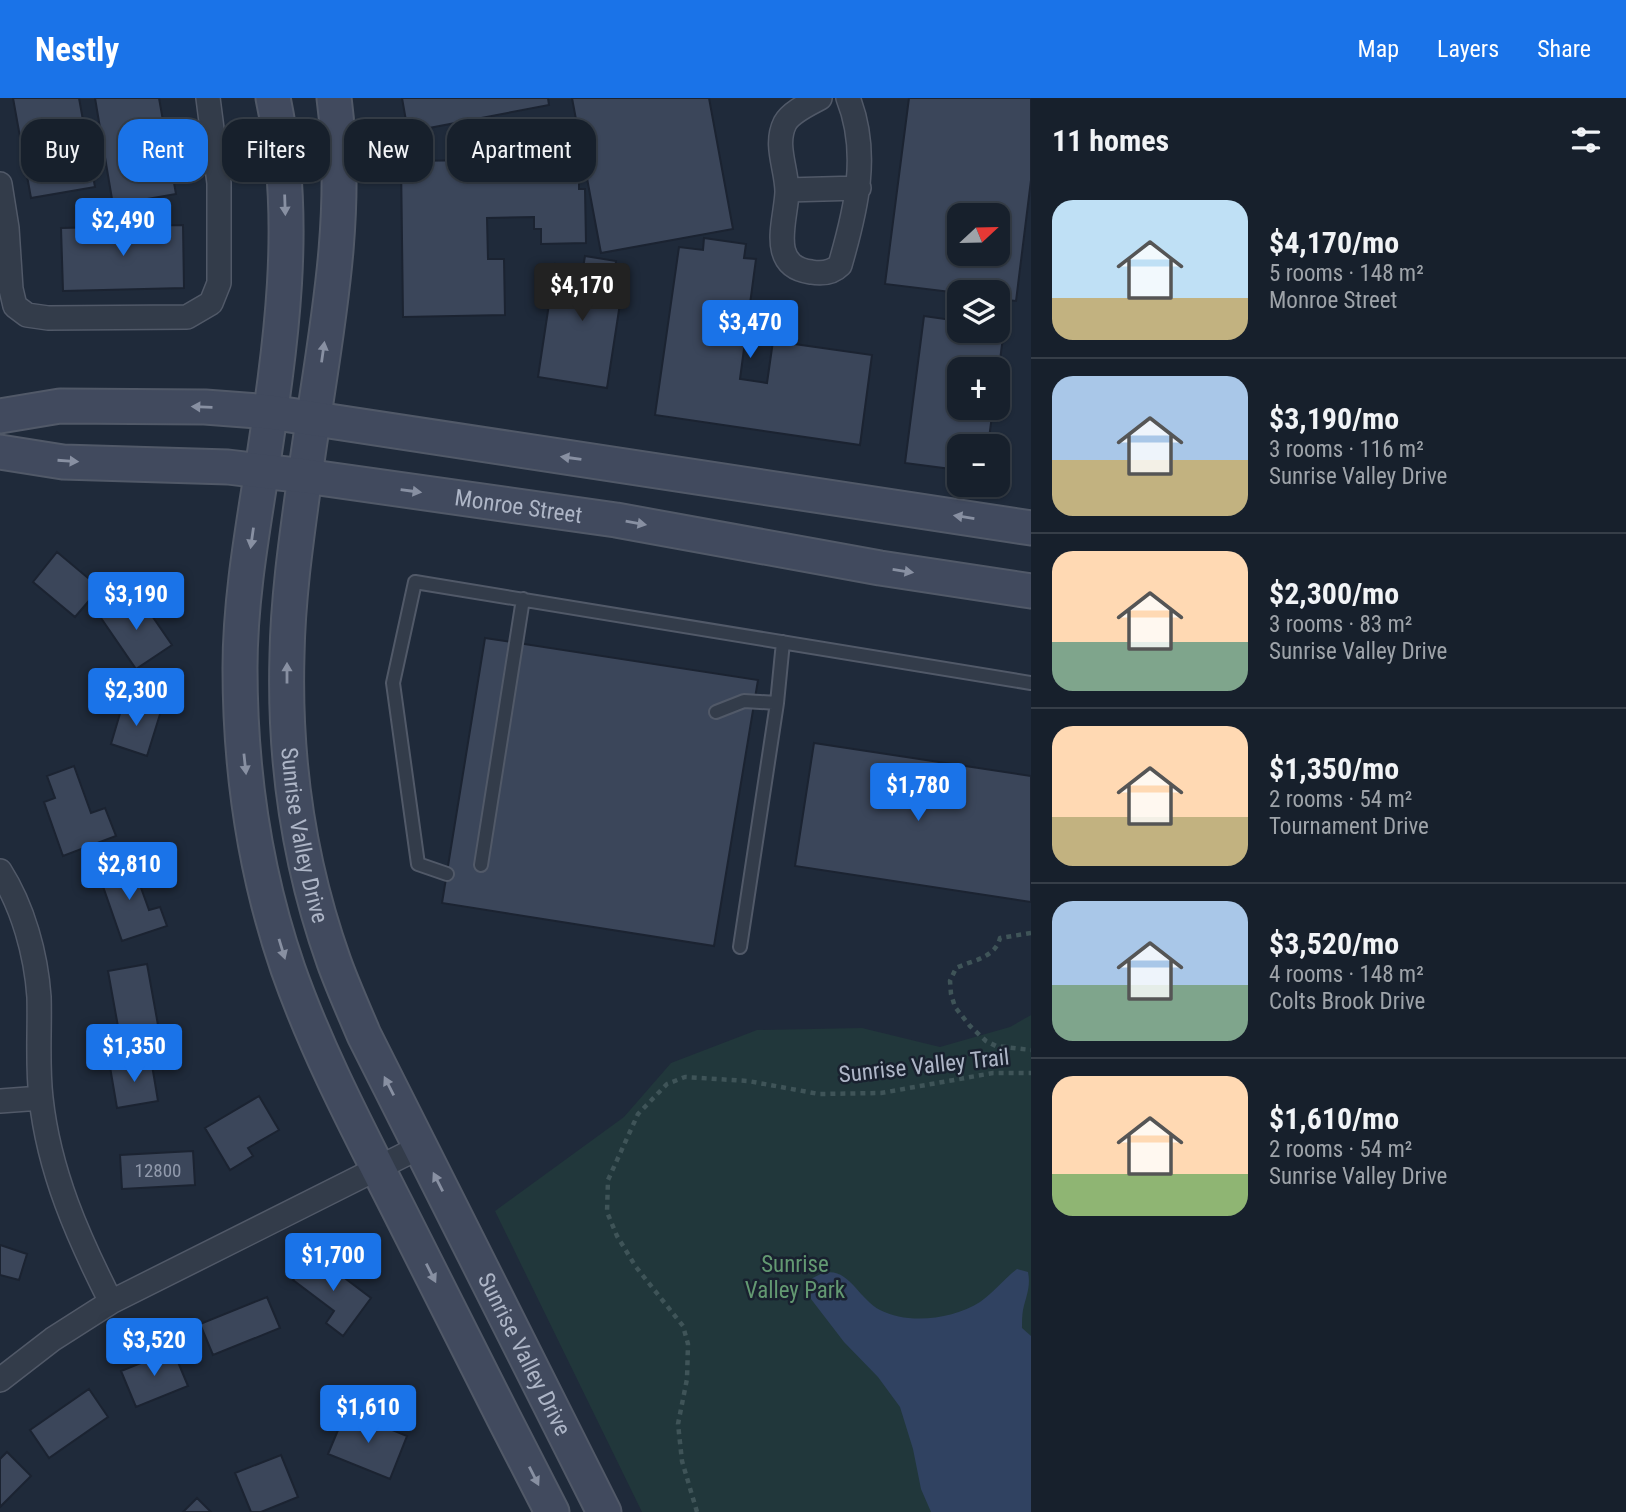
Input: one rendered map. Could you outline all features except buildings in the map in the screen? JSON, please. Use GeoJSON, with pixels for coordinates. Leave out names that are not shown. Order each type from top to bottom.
{"type":"FeatureCollection","features":[{"type":"Feature","properties":{"kind":"main road","name":"Sunrise Valley Drive"},"geometry":{"type":"LineString","coordinates":[[274,98],[284,174],[286,254],[281,330],[245,593],[240,667],[244,755],[255,842],[276,931],[324,1059],[551,1512]]}},
{"type":"Feature","properties":{"kind":"main road","name":"Sunrise Valley Drive"},"geometry":{"type":"LineString","coordinates":[[334,98],[339,154],[338,231],[292,581],[287,654],[288,729],[297,814],[313,891],[335,964],[370,1046],[604,1512]]}},
{"type":"Feature","properties":{"kind":"main road"},"geometry":{"type":"LineString","coordinates":[[0,416],[60,406],[205,407],[270,412],[1031,528]]}},
{"type":"Feature","properties":{"kind":"main road","name":"Monroe Street"},"geometry":{"type":"LineString","coordinates":[[0,452],[63,462],[261,470],[616,520],[880,568],[1031,591]]}},
{"type":"Feature","properties":{"kind":"street"},"geometry":{"type":"LineString","coordinates":[[0,184],[7,228],[11,289],[15,306],[27,315],[187,317],[211,303],[219,283],[219,183],[208,98]]}},
{"type":"Feature","properties":{"kind":"street"},"geometry":{"type":"LineString","coordinates":[[820,98],[786,120],[781,135],[787,190],[781,241],[784,254],[790,264],[801,271],[815,273],[834,271],[840,265],[859,188],[861,166],[857,130],[848,98]]}},
{"type":"Feature","properties":{"kind":"street"},"geometry":{"type":"LineString","coordinates":[[787,190],[859,188]]}},
{"type":"Feature","properties":{"kind":"street"},"geometry":{"type":"LineString","coordinates":[[0,871],[22,917],[34,960],[39,995],[41,1098],[49,1149],[79,1238],[111,1303]]}},
{"type":"Feature","properties":{"kind":"street"},"geometry":{"type":"LineString","coordinates":[[0,1101],[41,1098]]}},
{"type":"Feature","properties":{"kind":"street"},"geometry":{"type":"LineString","coordinates":[[0,1380],[53,1339],[111,1303],[420,1147]]}},
{"type":"Feature","properties":{"kind":"lane"},"geometry":{"type":"LineString","coordinates":[[447,874],[418,864],[393,683],[415,582],[1031,682]]}},
{"type":"Feature","properties":{"kind":"lane"},"geometry":{"type":"LineString","coordinates":[[481,865],[523,599]]}},
{"type":"Feature","properties":{"kind":"lane"},"geometry":{"type":"LineString","coordinates":[[740,947],[777,703],[783,642]]}},
{"type":"Feature","properties":{"kind":"lane"},"geometry":{"type":"LineString","coordinates":[[716,712],[744,701],[777,703]]}},
{"type":"Feature","properties":{"kind":"path"},"geometry":{"type":"LineString","coordinates":[[1031,933],[1000,938],[997,947],[988,955],[956,968],[950,981],[956,1007],[986,1041],[1014,1050],[1031,1050]]}},
{"type":"Feature","properties":{"kind":"path","name":"Sunrise Valley Trail"},"geometry":{"type":"LineString","coordinates":[[697,1512],[682,1461],[678,1424],[687,1379],[688,1344],[683,1326],[636,1267],[617,1236],[607,1212],[608,1180],[638,1114],[667,1084],[685,1076],[748,1081],[818,1094],[881,1093],[993,1073],[1031,1073]]}},
{"type":"Feature","properties":{"kind":"green space","name":"Sunrise Valley Park"},"geometry":{"type":"Polygon","coordinates":[[[1031,1015],[1031,1512],[642,1512],[495,1211],[624,1117],[671,1063],[757,1030],[862,1028],[940,1047],[1010,1027],[1031,1015]]]}},
{"type":"Feature","properties":{"kind":"water"},"geometry":{"type":"Polygon","coordinates":[[[1017,1269],[1028,1272],[1029,1277],[1022,1328],[1031,1336],[1031,1512],[931,1512],[921,1489],[913,1449],[900,1407],[878,1377],[844,1342],[811,1299],[810,1280],[832,1272],[841,1275],[880,1310],[917,1319],[944,1316],[969,1308],[980,1302],[1017,1269]]]}}]}
